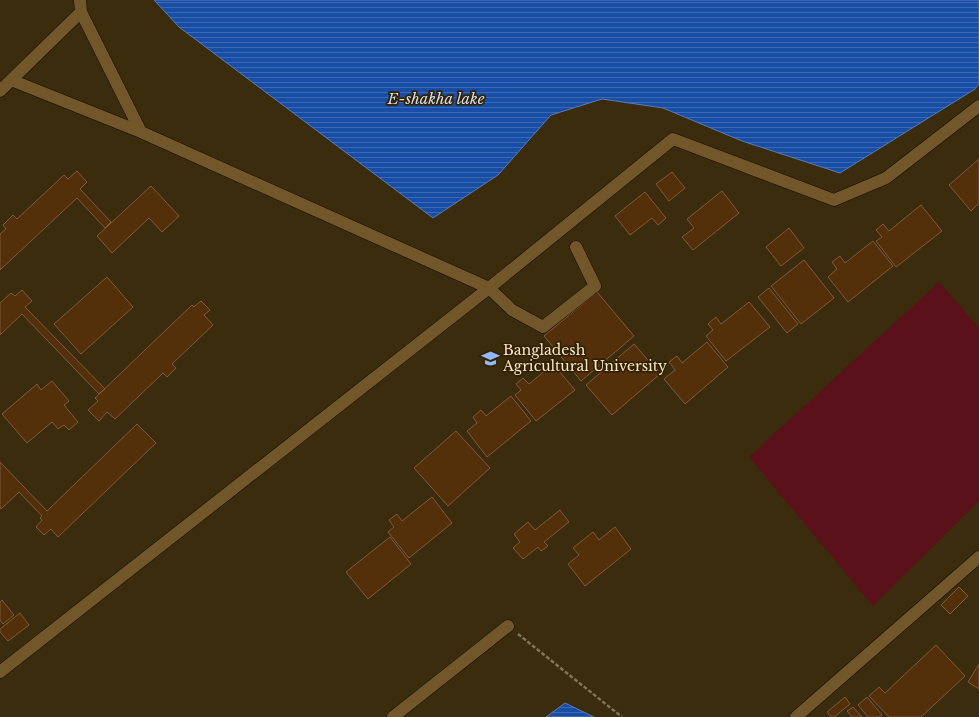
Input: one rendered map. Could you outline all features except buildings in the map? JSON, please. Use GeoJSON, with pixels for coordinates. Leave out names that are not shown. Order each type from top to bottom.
{"type":"FeatureCollection","features":[{"type":"Feature","properties":{"kind":"street"},"geometry":{"type":"LineString","coordinates":[[0,91],[80,6],[141,132]]}},
{"type":"Feature","properties":{"kind":"street"},"geometry":{"type":"LineString","coordinates":[[11,80],[141,132],[489,288],[512,310],[543,327],[595,286],[576,247]]}},
{"type":"Feature","properties":{"kind":"street"},"geometry":{"type":"LineString","coordinates":[[0,672],[489,288],[673,139],[834,200],[886,178],[979,106]]}},
{"type":"Feature","properties":{"kind":"street"},"geometry":{"type":"LineString","coordinates":[[796,717],[979,557]]}},
{"type":"Feature","properties":{"kind":"street"},"geometry":{"type":"LineString","coordinates":[[393,717],[508,626]]}},
{"type":"Feature","properties":{"kind":"path"},"geometry":{"type":"LineString","coordinates":[[508,626],[622,717]]}},
{"type":"Feature","properties":{"kind":"shaded area","name":"Bangladesh Agricultural University"},"geometry":{"type":"Polygon","coordinates":[[[0,0],[979,0],[979,717],[0,717],[0,0]]]}},
{"type":"Feature","properties":{"kind":"shaded area"},"geometry":{"type":"Polygon","coordinates":[[[939,282],[979,328],[979,501],[873,606],[749,457],[939,282]]]}},
{"type":"Feature","properties":{"kind":"water","name":"E-shakha lake"},"geometry":{"type":"Polygon","coordinates":[[[154,0],[979,0],[979,84],[975,89],[840,173],[742,141],[663,108],[602,99],[551,115],[498,175],[433,218],[179,27],[154,0]]]}},
{"type":"Feature","properties":{"kind":"water"},"geometry":{"type":"Polygon","coordinates":[[[565,703],[594,717],[546,717],[565,703]]]}},
{"type":"Feature","properties":{"kind":"place","name":"Bangladesh Agricultural University"},"geometry":{"type":"Point","coordinates":[490,358]}}]}
